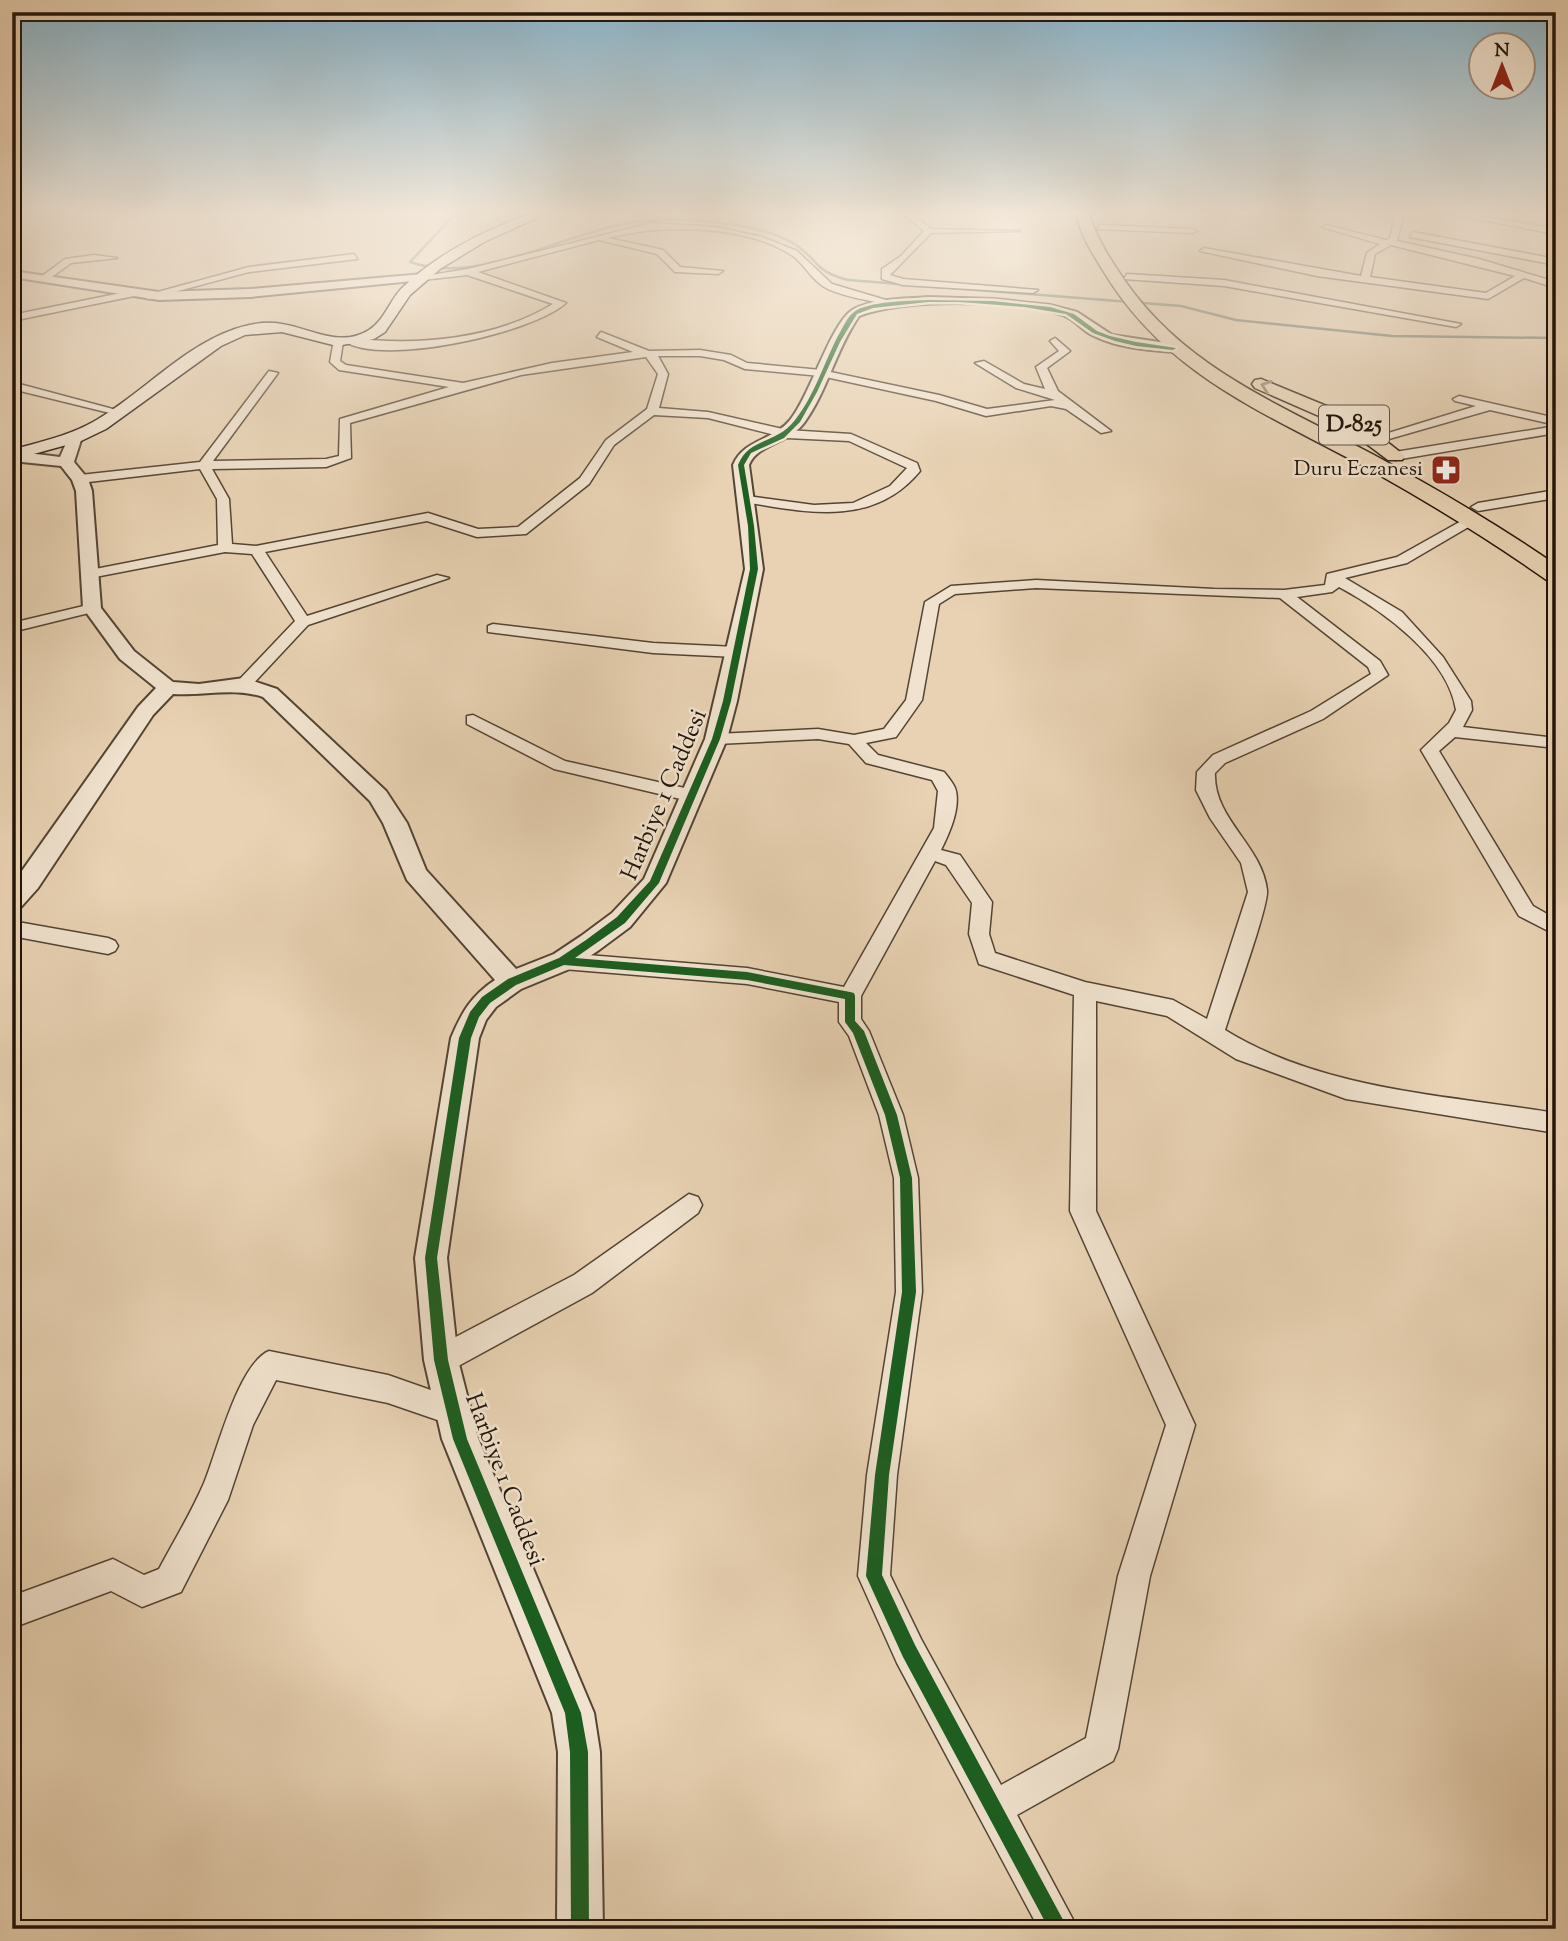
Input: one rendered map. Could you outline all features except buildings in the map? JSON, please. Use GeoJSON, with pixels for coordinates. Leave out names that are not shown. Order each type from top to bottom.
{"type":"FeatureCollection","features":[{"type":"Feature","properties":{"kind":"highway"},"geometry":{"type":"LineString","coordinates":[[1138,303],[1173,348],[1238,393],[1475,513],[1556,576]]}},
{"type":"Feature","properties":{"kind":"highway","name":"D-825"},"geometry":{"type":"LineString","coordinates":[[1141,303],[1175,335],[1218,366],[1344,419],[1475,513],[1556,555]]}},
{"type":"Feature","properties":{"kind":"highway"},"geometry":{"type":"LineString","coordinates":[[1273,412],[1309,402]]}},
{"type":"Feature","properties":{"kind":"highway"},"geometry":{"type":"LineString","coordinates":[[1310,431],[1344,419]]}},
{"type":"Feature","properties":{"kind":"main road"},"geometry":{"type":"LineString","coordinates":[[12,456],[75,437],[118,412],[216,343],[235,334],[276,328],[310,339],[344,342],[384,327],[396,303]]}},
{"type":"Feature","properties":{"kind":"street"},"geometry":{"type":"LineString","coordinates":[[12,318],[88,303]]}},
{"type":"Feature","properties":{"kind":"street"},"geometry":{"type":"LineString","coordinates":[[465,386],[343,368],[335,362],[344,342],[424,346],[446,343],[521,320],[560,303]]}},
{"type":"Feature","properties":{"kind":"street"},"geometry":{"type":"LineString","coordinates":[[788,433],[807,407],[834,345],[855,313],[898,303]]}},
{"type":"Feature","properties":{"kind":"street"},"geometry":{"type":"LineString","coordinates":[[969,303],[1059,311],[1074,316],[1105,337],[1173,348]]}},
{"type":"Feature","properties":{"kind":"street"},"geometry":{"type":"LineString","coordinates":[[1335,303],[1456,324]]}},
{"type":"Feature","properties":{"kind":"street"},"geometry":{"type":"LineString","coordinates":[[90,574],[225,548],[256,550],[428,517],[477,533],[521,531],[585,481],[610,443],[652,411],[663,374],[655,359],[601,335]]}},
{"type":"Feature","properties":{"kind":"street"},"geometry":{"type":"LineString","coordinates":[[1055,341],[1065,351],[1041,367],[1047,388],[1105,431]]}},
{"type":"Feature","properties":{"kind":"street"},"geometry":{"type":"LineString","coordinates":[[344,421],[531,370],[648,354],[707,352],[732,356],[745,366],[821,373],[939,398],[986,413],[1051,403],[1069,406]]}},
{"type":"Feature","properties":{"kind":"street"},"geometry":{"type":"LineString","coordinates":[[980,363],[1020,386],[1055,395]]}},
{"type":"Feature","properties":{"kind":"street"},"geometry":{"type":"LineString","coordinates":[[204,465],[273,373]]}},
{"type":"Feature","properties":{"kind":"street"},"geometry":{"type":"LineString","coordinates":[[12,386],[118,412]]}},
{"type":"Feature","properties":{"kind":"street"},"geometry":{"type":"LineString","coordinates":[[344,421],[383,394]]}},
{"type":"Feature","properties":{"kind":"street"},"geometry":{"type":"LineString","coordinates":[[1459,399],[1556,422]]}},
{"type":"Feature","properties":{"kind":"street"},"geometry":{"type":"LineString","coordinates":[[1375,439],[1490,406]]}},
{"type":"Feature","properties":{"kind":"street"},"geometry":{"type":"LineString","coordinates":[[652,411],[708,415],[788,433],[851,438],[908,463],[913,466],[914,471],[896,490],[852,510],[822,511],[746,498]]}},
{"type":"Feature","properties":{"kind":"street"},"geometry":{"type":"LineString","coordinates":[[80,479],[204,465],[326,463],[345,458],[344,421]]}},
{"type":"Feature","properties":{"kind":"street"},"geometry":{"type":"LineString","coordinates":[[1395,456],[1556,429]]}},
{"type":"Feature","properties":{"kind":"street","name":"Harbiye 1 Caddesi"},"geometry":{"type":"LineString","coordinates":[[580,1929],[579,1752],[573,1713],[452,1411],[441,1360],[431,1258],[466,1038],[474,1015],[486,1000],[512,982],[563,961],[621,920],[644,898],[664,862],[689,795],[716,739],[754,561],[741,465],[743,456],[757,446],[788,433]]}},
{"type":"Feature","properties":{"kind":"street"},"geometry":{"type":"LineString","coordinates":[[66,462],[75,437]]}},
{"type":"Feature","properties":{"kind":"street"},"geometry":{"type":"LineString","coordinates":[[12,456],[66,462],[80,479],[89,522],[92,607],[127,655],[168,688],[200,690],[244,684],[270,692],[378,796],[395,823],[416,874],[512,982]]}},
{"type":"Feature","properties":{"kind":"street"},"geometry":{"type":"LineString","coordinates":[[204,465],[223,499],[225,548]]}},
{"type":"Feature","properties":{"kind":"street"},"geometry":{"type":"LineString","coordinates":[[1332,577],[1402,560],[1475,513],[1556,494]]}},
{"type":"Feature","properties":{"kind":"street"},"geometry":{"type":"LineString","coordinates":[[256,550],[303,622]]}},
{"type":"Feature","properties":{"kind":"street"},"geometry":{"type":"LineString","coordinates":[[716,739],[818,734],[854,740],[890,733],[914,700],[932,602],[951,590],[1036,584],[1110,590],[1284,594],[1332,588],[1332,577]]}},
{"type":"Feature","properties":{"kind":"street"},"geometry":{"type":"LineString","coordinates":[[1332,577],[1397,614],[1422,641],[1455,685],[1465,706],[1462,718],[1430,750],[1526,911],[1556,928]]}},
{"type":"Feature","properties":{"kind":"street"},"geometry":{"type":"LineString","coordinates":[[244,684],[303,622],[442,578]]}},
{"type":"Feature","properties":{"kind":"street"},"geometry":{"type":"LineString","coordinates":[[1213,1033],[1258,892],[1250,862],[1219,818],[1205,790],[1206,772],[1219,759],[1317,715],[1380,675],[1374,664],[1284,594]]}},
{"type":"Feature","properties":{"kind":"street"},"geometry":{"type":"LineString","coordinates":[[12,628],[92,607]]}},
{"type":"Feature","properties":{"kind":"street"},"geometry":{"type":"LineString","coordinates":[[494,629],[653,648],[736,652]]}},
{"type":"Feature","properties":{"kind":"street"},"geometry":{"type":"LineString","coordinates":[[12,901],[29,882],[145,711],[168,688]]}},
{"type":"Feature","properties":{"kind":"street"},"geometry":{"type":"LineString","coordinates":[[473,720],[560,765],[689,795]]}},
{"type":"Feature","properties":{"kind":"street"},"geometry":{"type":"LineString","coordinates":[[1450,731],[1556,743]]}},
{"type":"Feature","properties":{"kind":"street"},"geometry":{"type":"LineString","coordinates":[[854,740],[872,759],[902,769],[938,776],[947,791],[943,828],[925,862]]}},
{"type":"Feature","properties":{"kind":"street"},"geometry":{"type":"LineString","coordinates":[[1059,1929],[909,1651],[874,1576],[882,1475],[909,1292],[906,1178],[891,1115],[858,1031],[850,1022],[850,996],[930,853],[953,860],[982,902],[979,934],[986,958],[1085,990],[1173,1009],[1244,1053],[1346,1090],[1556,1123]]}},
{"type":"Feature","properties":{"kind":"street"},"geometry":{"type":"LineString","coordinates":[[12,928],[108,946]]}},
{"type":"Feature","properties":{"kind":"street"},"geometry":{"type":"LineString","coordinates":[[563,961],[747,976],[850,996]]}},
{"type":"Feature","properties":{"kind":"street"},"geometry":{"type":"LineString","coordinates":[[995,1808],[1101,1749],[1134,1576],[1181,1425],[1083,1211],[1085,990]]}},
{"type":"Feature","properties":{"kind":"street"},"geometry":{"type":"LineString","coordinates":[[441,1360],[583,1284],[689,1205]]}},
{"type":"Feature","properties":{"kind":"street"},"geometry":{"type":"LineString","coordinates":[[12,1612],[113,1575],[142,1591],[170,1581],[217,1489],[240,1419],[269,1365],[388,1389],[452,1411]]}},
{"type":"Feature","properties":{"kind":"waterway"},"geometry":{"type":"LineString","coordinates":[[1137,303],[1181,306],[1236,320],[1392,336],[1556,338]]}},
{"type":"Feature","properties":{"kind":"cycle path"},"geometry":{"type":"LineString","coordinates":[[580,1929],[579,1752],[573,1713],[460,1439],[441,1360],[431,1258],[465,1038],[474,1015],[486,1000],[512,982],[563,961],[590,943],[621,920],[654,883],[716,739],[727,701],[754,569],[751,526],[741,465],[744,457],[755,448],[782,436],[798,421],[837,342],[855,313],[872,307],[904,303]]}},
{"type":"Feature","properties":{"kind":"cycle path"},"geometry":{"type":"LineString","coordinates":[[999,303],[1068,313],[1095,332],[1108,337],[1136,344],[1173,348]]}},
{"type":"Feature","properties":{"kind":"cycle path"},"geometry":{"type":"LineString","coordinates":[[563,961],[747,976],[850,996],[850,1022],[858,1031],[891,1115],[906,1178],[909,1292],[882,1475],[874,1576],[909,1651],[1059,1929]]}},
{"type":"Feature","properties":{"kind":"place","name":"Duru Eczanesi"},"geometry":{"type":"Point","coordinates":[1446,470]}}]}
